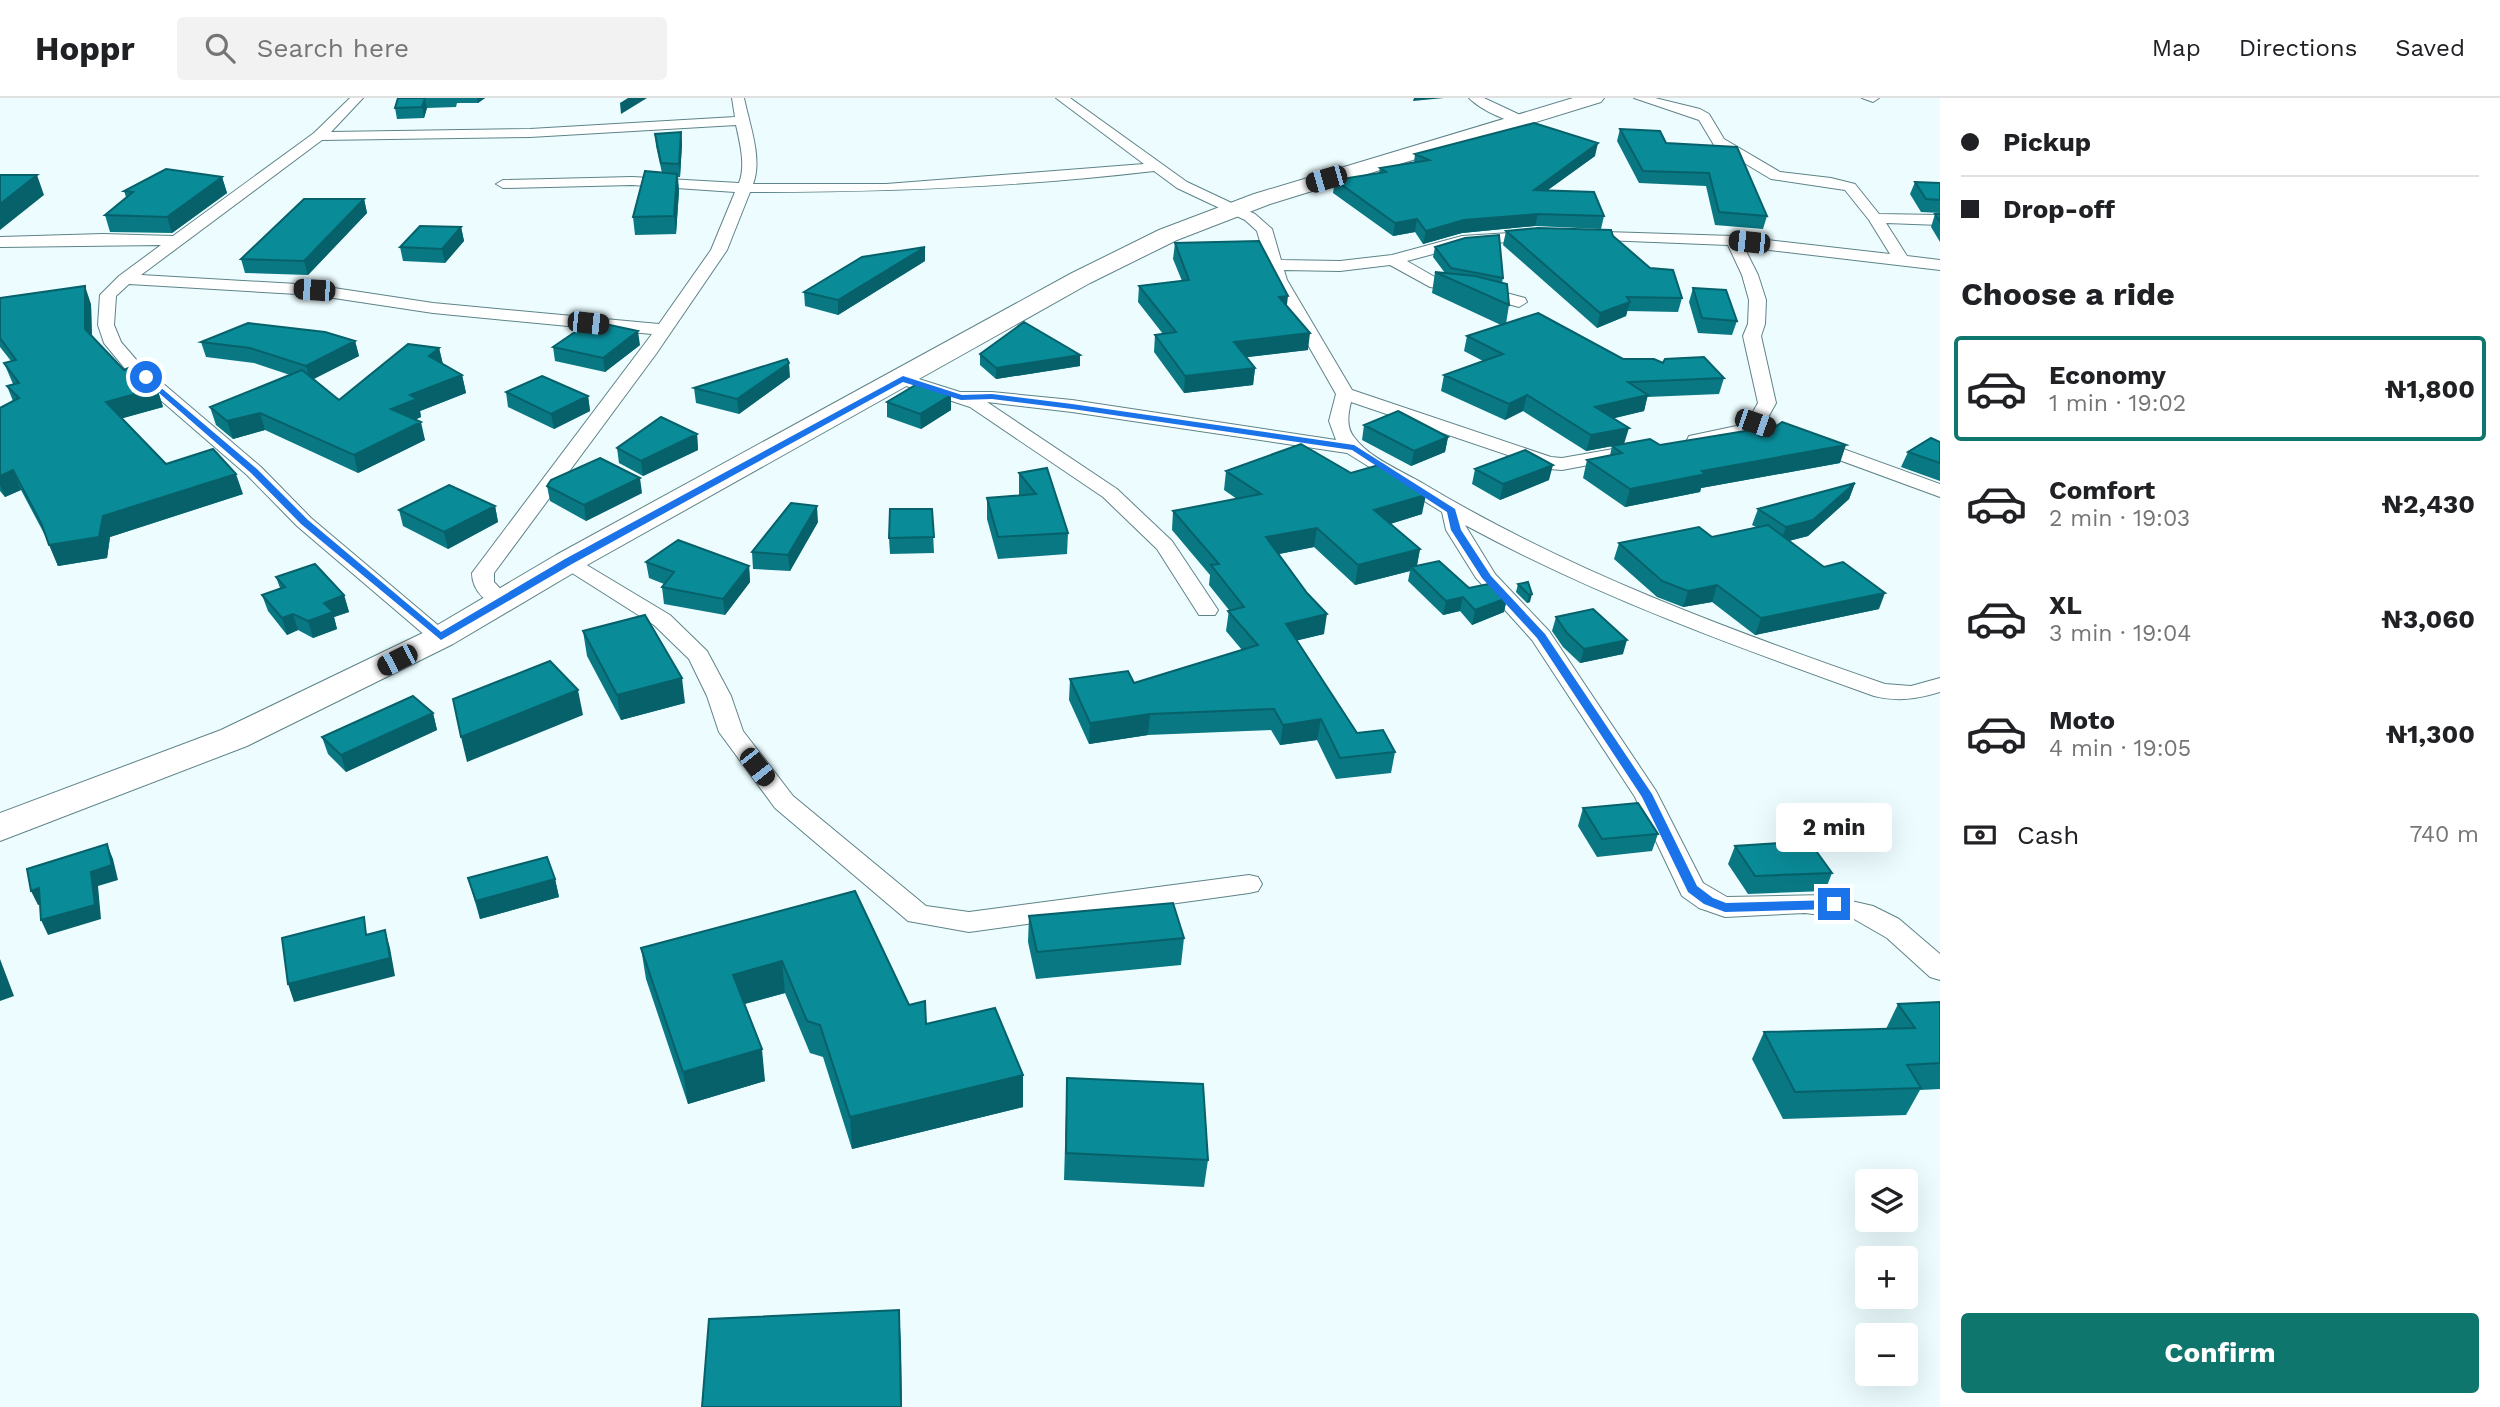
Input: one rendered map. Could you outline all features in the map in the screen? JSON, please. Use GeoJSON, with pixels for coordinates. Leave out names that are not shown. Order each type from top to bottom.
{"type":"FeatureCollection","features":[{"type":"Feature","properties":{"kind":"main road"},"geometry":{"type":"LineString","coordinates":[[0,828],[234,738],[441,637],[500,600],[1081,278],[1168,235],[1232,208],[1594,98]]}},
{"type":"Feature","properties":{"kind":"street"},"geometry":{"type":"LineString","coordinates":[[358,98],[318,136],[124,279],[108,295],[106,325],[113,343],[133,366],[254,471],[304,522],[441,637]]}},
{"type":"Feature","properties":{"kind":"street"},"geometry":{"type":"LineString","coordinates":[[500,600],[483,584],[483,573],[664,330],[719,250],[748,176],[748,152],[738,98]]}},
{"type":"Feature","properties":{"kind":"street"},"geometry":{"type":"LineString","coordinates":[[1062,98],[1182,185],[1250,217],[1264,229],[1279,280],[1345,394],[1549,463],[1575,462],[1636,452]]}},
{"type":"Feature","properties":{"kind":"street"},"geometry":{"type":"LineString","coordinates":[[1475,98],[1491,108],[1524,120]]}},
{"type":"Feature","properties":{"kind":"street"},"geometry":{"type":"LineString","coordinates":[[1640,98],[1695,112],[1704,117],[1718,142],[1776,176],[1831,182],[1850,187],[1875,218],[1902,261]]}},
{"type":"Feature","properties":{"kind":"street"},"geometry":{"type":"LineString","coordinates":[[318,136],[455,137],[564,134],[741,121]]}},
{"type":"Feature","properties":{"kind":"street"},"geometry":{"type":"LineString","coordinates":[[503,184],[632,181],[744,188],[886,188],[1096,174],[1156,167]]}},
{"type":"Feature","properties":{"kind":"street"},"geometry":{"type":"LineString","coordinates":[[1875,218],[1940,220]]}},
{"type":"Feature","properties":{"kind":"street"},"geometry":{"type":"LineString","coordinates":[[1274,265],[1340,266],[1393,260],[1462,241],[1556,234],[1733,241],[1940,265]]}},
{"type":"Feature","properties":{"kind":"street"},"geometry":{"type":"LineString","coordinates":[[0,242],[103,239],[177,241]]}},
{"type":"Feature","properties":{"kind":"street"},"geometry":{"type":"LineString","coordinates":[[1683,443],[1753,428],[1767,403],[1752,336],[1759,323],[1756,288],[1733,241]]}},
{"type":"Feature","properties":{"kind":"street"},"geometry":{"type":"LineString","coordinates":[[1393,260],[1436,284],[1473,289],[1519,302]]}},
{"type":"Feature","properties":{"kind":"street"},"geometry":{"type":"LineString","coordinates":[[124,279],[314,290],[433,308],[664,330]]}},
{"type":"Feature","properties":{"kind":"street"},"geometry":{"type":"LineString","coordinates":[[903,379],[961,397],[986,409],[1110,493],[1165,545],[1207,610]]}},
{"type":"Feature","properties":{"kind":"street"},"geometry":{"type":"LineString","coordinates":[[1345,394],[1339,413],[1340,431],[1354,448],[1452,511],[1518,546],[1702,627],[1882,691],[1912,694],[1940,685]]}},
{"type":"Feature","properties":{"kind":"street"},"geometry":{"type":"LineString","coordinates":[[961,397],[992,397],[1072,406],[1354,448]]}},
{"type":"Feature","properties":{"kind":"street"},"geometry":{"type":"LineString","coordinates":[[1755,423],[1940,491]]}},
{"type":"Feature","properties":{"kind":"street"},"geometry":{"type":"LineString","coordinates":[[1452,511],[1456,530],[1487,578],[1541,636],[1647,797],[1692,889],[1709,901],[1725,907],[1834,904],[1853,908],[1883,921],[1940,970]]}},
{"type":"Feature","properties":{"kind":"street"},"geometry":{"type":"LineString","coordinates":[[568,562],[662,620],[699,656],[719,696],[730,732],[784,802],[918,914],[969,922],[1249,884]]}},
{"type":"Feature","properties":{"kind":"building"},"geometry":{"type":"Polygon","coordinates":[[[398,98],[425,98],[422,107],[395,108],[398,98]]]}},
{"type":"Feature","properties":{"kind":"building"},"geometry":{"type":"Polygon","coordinates":[[[1534,123],[1598,143],[1534,190],[1594,192],[1604,216],[1538,214],[1464,220],[1426,231],[1417,219],[1395,223],[1335,180],[1386,172],[1380,168],[1429,160],[1415,154],[1534,123]]]}},
{"type":"Feature","properties":{"kind":"building"},"geometry":{"type":"Polygon","coordinates":[[[1620,129],[1660,131],[1666,143],[1737,147],[1767,216],[1719,212],[1709,173],[1643,171],[1620,129]]]}},
{"type":"Feature","properties":{"kind":"building"},"geometry":{"type":"Polygon","coordinates":[[[681,132],[679,164],[661,163],[655,134],[681,132]]]}},
{"type":"Feature","properties":{"kind":"building"},"geometry":{"type":"Polygon","coordinates":[[[166,169],[222,177],[167,217],[105,215],[133,192],[124,191],[166,169]]]}},
{"type":"Feature","properties":{"kind":"building"},"geometry":{"type":"Polygon","coordinates":[[[645,171],[677,174],[674,216],[633,217],[645,171]]]}},
{"type":"Feature","properties":{"kind":"building"},"geometry":{"type":"Polygon","coordinates":[[[0,175],[37,175],[0,204],[0,175]]]}},
{"type":"Feature","properties":{"kind":"building"},"geometry":{"type":"Polygon","coordinates":[[[1915,182],[1940,183],[1940,200],[1926,199],[1915,182]]]}},
{"type":"Feature","properties":{"kind":"building"},"geometry":{"type":"Polygon","coordinates":[[[304,199],[364,199],[304,261],[241,259],[304,199]]]}},
{"type":"Feature","properties":{"kind":"building"},"geometry":{"type":"Polygon","coordinates":[[[420,226],[461,227],[442,249],[400,247],[420,226]]]}},
{"type":"Feature","properties":{"kind":"building"},"geometry":{"type":"Polygon","coordinates":[[[1538,228],[1611,230],[1613,236],[1650,268],[1673,270],[1682,298],[1627,297],[1630,302],[1600,313],[1506,231],[1538,228]]]}},
{"type":"Feature","properties":{"kind":"building"},"geometry":{"type":"Polygon","coordinates":[[[1499,235],[1503,278],[1451,268],[1435,247],[1465,238],[1499,235]]]}},
{"type":"Feature","properties":{"kind":"building"},"geometry":{"type":"Polygon","coordinates":[[[1259,241],[1288,296],[1279,297],[1310,333],[1234,342],[1255,368],[1185,376],[1155,335],[1176,332],[1139,286],[1189,280],[1175,243],[1259,241]]]}},
{"type":"Feature","properties":{"kind":"building"},"geometry":{"type":"Polygon","coordinates":[[[925,247],[838,300],[804,292],[862,257],[925,247]]]}},
{"type":"Feature","properties":{"kind":"building"},"geometry":{"type":"Polygon","coordinates":[[[1435,272],[1475,276],[1507,284],[1509,305],[1435,272]]]}},
{"type":"Feature","properties":{"kind":"building"},"geometry":{"type":"Polygon","coordinates":[[[85,286],[85,329],[124,370],[133,366],[157,388],[106,402],[166,464],[213,449],[236,474],[103,516],[99,537],[49,545],[42,525],[13,470],[0,476],[0,408],[19,398],[7,386],[19,383],[4,363],[16,360],[0,338],[0,298],[85,286]]]}},
{"type":"Feature","properties":{"kind":"building"},"geometry":{"type":"Polygon","coordinates":[[[1693,288],[1726,290],[1737,321],[1702,318],[1693,288]]]}},
{"type":"Feature","properties":{"kind":"building"},"geometry":{"type":"Polygon","coordinates":[[[1538,313],[1623,359],[1654,359],[1663,363],[1665,359],[1704,357],[1724,378],[1628,382],[1648,395],[1595,407],[1629,428],[1591,435],[1527,395],[1509,404],[1444,375],[1503,354],[1467,336],[1538,313]]]}},
{"type":"Feature","properties":{"kind":"building"},"geometry":{"type":"Polygon","coordinates":[[[591,321],[638,331],[603,358],[553,347],[591,321]]]}},
{"type":"Feature","properties":{"kind":"building"},"geometry":{"type":"Polygon","coordinates":[[[1024,322],[1080,355],[996,368],[980,354],[1024,322]]]}},
{"type":"Feature","properties":{"kind":"building"},"geometry":{"type":"Polygon","coordinates":[[[248,323],[325,332],[355,341],[306,366],[250,348],[201,342],[248,323]]]}},
{"type":"Feature","properties":{"kind":"building"},"geometry":{"type":"Polygon","coordinates":[[[408,344],[439,348],[429,356],[462,375],[410,395],[417,399],[391,409],[421,422],[354,455],[260,413],[227,421],[210,407],[302,370],[339,400],[408,344]]]}},
{"type":"Feature","properties":{"kind":"building"},"geometry":{"type":"Polygon","coordinates":[[[787,359],[789,363],[737,399],[694,388],[787,359]]]}},
{"type":"Feature","properties":{"kind":"building"},"geometry":{"type":"Polygon","coordinates":[[[542,376],[588,396],[551,414],[506,392],[542,376]]]}},
{"type":"Feature","properties":{"kind":"building"},"geometry":{"type":"Polygon","coordinates":[[[917,384],[951,395],[920,414],[887,402],[917,384]]]}},
{"type":"Feature","properties":{"kind":"building"},"geometry":{"type":"Polygon","coordinates":[[[1398,411],[1448,437],[1414,451],[1364,425],[1398,411]]]}},
{"type":"Feature","properties":{"kind":"building"},"geometry":{"type":"Polygon","coordinates":[[[661,417],[697,434],[641,461],[617,448],[661,417]]]}},
{"type":"Feature","properties":{"kind":"building"},"geometry":{"type":"Polygon","coordinates":[[[1782,422],[1846,445],[1702,471],[1706,474],[1630,489],[1587,460],[1622,453],[1612,446],[1650,439],[1660,445],[1751,430],[1761,437],[1782,422]]]}},
{"type":"Feature","properties":{"kind":"building"},"geometry":{"type":"Polygon","coordinates":[[[1931,438],[1940,442],[1940,463],[1908,452],[1931,438]]]}},
{"type":"Feature","properties":{"kind":"building"},"geometry":{"type":"Polygon","coordinates":[[[1301,444],[1351,473],[1382,464],[1426,495],[1374,510],[1420,549],[1358,565],[1317,528],[1266,537],[1307,593],[1327,614],[1286,624],[1357,733],[1383,730],[1395,752],[1340,758],[1321,719],[1283,725],[1274,709],[1150,714],[1090,723],[1070,679],[1128,671],[1134,683],[1258,645],[1228,611],[1244,607],[1211,565],[1219,564],[1173,511],[1261,494],[1226,471],[1301,444]]]}},
{"type":"Feature","properties":{"kind":"building"},"geometry":{"type":"Polygon","coordinates":[[[1525,450],[1553,465],[1503,484],[1475,469],[1525,450]]]}},
{"type":"Feature","properties":{"kind":"building"},"geometry":{"type":"Polygon","coordinates":[[[600,458],[640,478],[584,505],[547,486],[551,480],[600,458]]]}},
{"type":"Feature","properties":{"kind":"building"},"geometry":{"type":"Polygon","coordinates":[[[1047,468],[1068,533],[998,537],[987,498],[1036,494],[1019,473],[1047,468]]]}},
{"type":"Feature","properties":{"kind":"building"},"geometry":{"type":"Polygon","coordinates":[[[1855,483],[1813,520],[1786,527],[1758,509],[1855,483]]]}},
{"type":"Feature","properties":{"kind":"building"},"geometry":{"type":"Polygon","coordinates":[[[449,485],[495,506],[444,532],[399,510],[449,485]]]}},
{"type":"Feature","properties":{"kind":"building"},"geometry":{"type":"Polygon","coordinates":[[[791,503],[817,506],[788,555],[752,552],[791,503]]]}},
{"type":"Feature","properties":{"kind":"building"},"geometry":{"type":"Polygon","coordinates":[[[890,509],[932,509],[934,537],[889,538],[890,509]]]}},
{"type":"Feature","properties":{"kind":"building"},"geometry":{"type":"Polygon","coordinates":[[[1768,525],[1824,567],[1843,562],[1885,593],[1761,618],[1717,585],[1688,591],[1662,581],[1619,543],[1699,527],[1712,537],[1768,525]]]}},
{"type":"Feature","properties":{"kind":"building"},"geometry":{"type":"Polygon","coordinates":[[[678,540],[749,566],[723,599],[662,587],[674,572],[646,562],[678,540]]]}},
{"type":"Feature","properties":{"kind":"building"},"geometry":{"type":"Polygon","coordinates":[[[1439,561],[1469,588],[1493,583],[1507,598],[1475,610],[1463,597],[1446,601],[1411,567],[1439,561]]]}},
{"type":"Feature","properties":{"kind":"building"},"geometry":{"type":"Polygon","coordinates":[[[315,564],[344,595],[324,603],[333,612],[308,621],[293,614],[282,618],[262,595],[285,587],[276,577],[315,564]]]}},
{"type":"Feature","properties":{"kind":"building"},"geometry":{"type":"Polygon","coordinates":[[[1528,582],[1532,594],[1529,595],[1518,584],[1528,582]]]}},
{"type":"Feature","properties":{"kind":"building"},"geometry":{"type":"Polygon","coordinates":[[[1593,609],[1627,640],[1584,649],[1567,633],[1556,617],[1593,609]]]}},
{"type":"Feature","properties":{"kind":"building"},"geometry":{"type":"Polygon","coordinates":[[[645,615],[682,678],[617,695],[583,631],[645,615]]]}},
{"type":"Feature","properties":{"kind":"building"},"geometry":{"type":"Polygon","coordinates":[[[550,661],[578,690],[461,737],[453,699],[550,661]]]}},
{"type":"Feature","properties":{"kind":"building"},"geometry":{"type":"Polygon","coordinates":[[[413,696],[433,713],[341,755],[322,737],[413,696]]]}},
{"type":"Feature","properties":{"kind":"building"},"geometry":{"type":"Polygon","coordinates":[[[1638,803],[1658,834],[1602,839],[1583,808],[1638,803]]]}},
{"type":"Feature","properties":{"kind":"building"},"geometry":{"type":"Polygon","coordinates":[[[1809,841],[1832,873],[1755,876],[1735,846],[1809,841]]]}},
{"type":"Feature","properties":{"kind":"building"},"geometry":{"type":"Polygon","coordinates":[[[107,844],[112,865],[91,872],[95,905],[41,920],[39,888],[31,891],[27,869],[107,844]]]}},
{"type":"Feature","properties":{"kind":"building"},"geometry":{"type":"Polygon","coordinates":[[[547,857],[555,879],[476,901],[468,878],[547,857]]]}},
{"type":"Feature","properties":{"kind":"building"},"geometry":{"type":"Polygon","coordinates":[[[855,891],[909,1005],[925,1001],[926,1024],[995,1008],[1023,1075],[850,1117],[820,1025],[807,1021],[782,961],[733,975],[762,1049],[683,1072],[641,948],[855,891]]]}},
{"type":"Feature","properties":{"kind":"building"},"geometry":{"type":"Polygon","coordinates":[[[1173,903],[1184,938],[1037,952],[1029,916],[1173,903]]]}},
{"type":"Feature","properties":{"kind":"building"},"geometry":{"type":"Polygon","coordinates":[[[364,917],[366,935],[385,930],[390,958],[288,984],[282,938],[364,917]]]}},
{"type":"Feature","properties":{"kind":"building"},"geometry":{"type":"Polygon","coordinates":[[[1940,1002],[1940,1063],[1907,1065],[1921,1088],[1795,1092],[1764,1032],[1915,1028],[1898,1004],[1940,1002]]]}},
{"type":"Feature","properties":{"kind":"building"},"geometry":{"type":"Polygon","coordinates":[[[1067,1078],[1203,1084],[1208,1160],[1066,1153],[1067,1078]]]}},
{"type":"Feature","properties":{"kind":"building"},"geometry":{"type":"Polygon","coordinates":[[[899,1310],[901,1407],[702,1407],[709,1319],[899,1310]]]}},
{"type":"Feature","properties":{"kind":"route"},"geometry":{"type":"LineString","coordinates":[[146,377],[254,471],[304,522],[441,637],[568,562],[903,379],[961,397],[992,397],[1072,406],[1354,448],[1452,511],[1456,530],[1487,578],[1541,636],[1647,797],[1692,889],[1709,901],[1725,907],[1834,904]]}}]}
